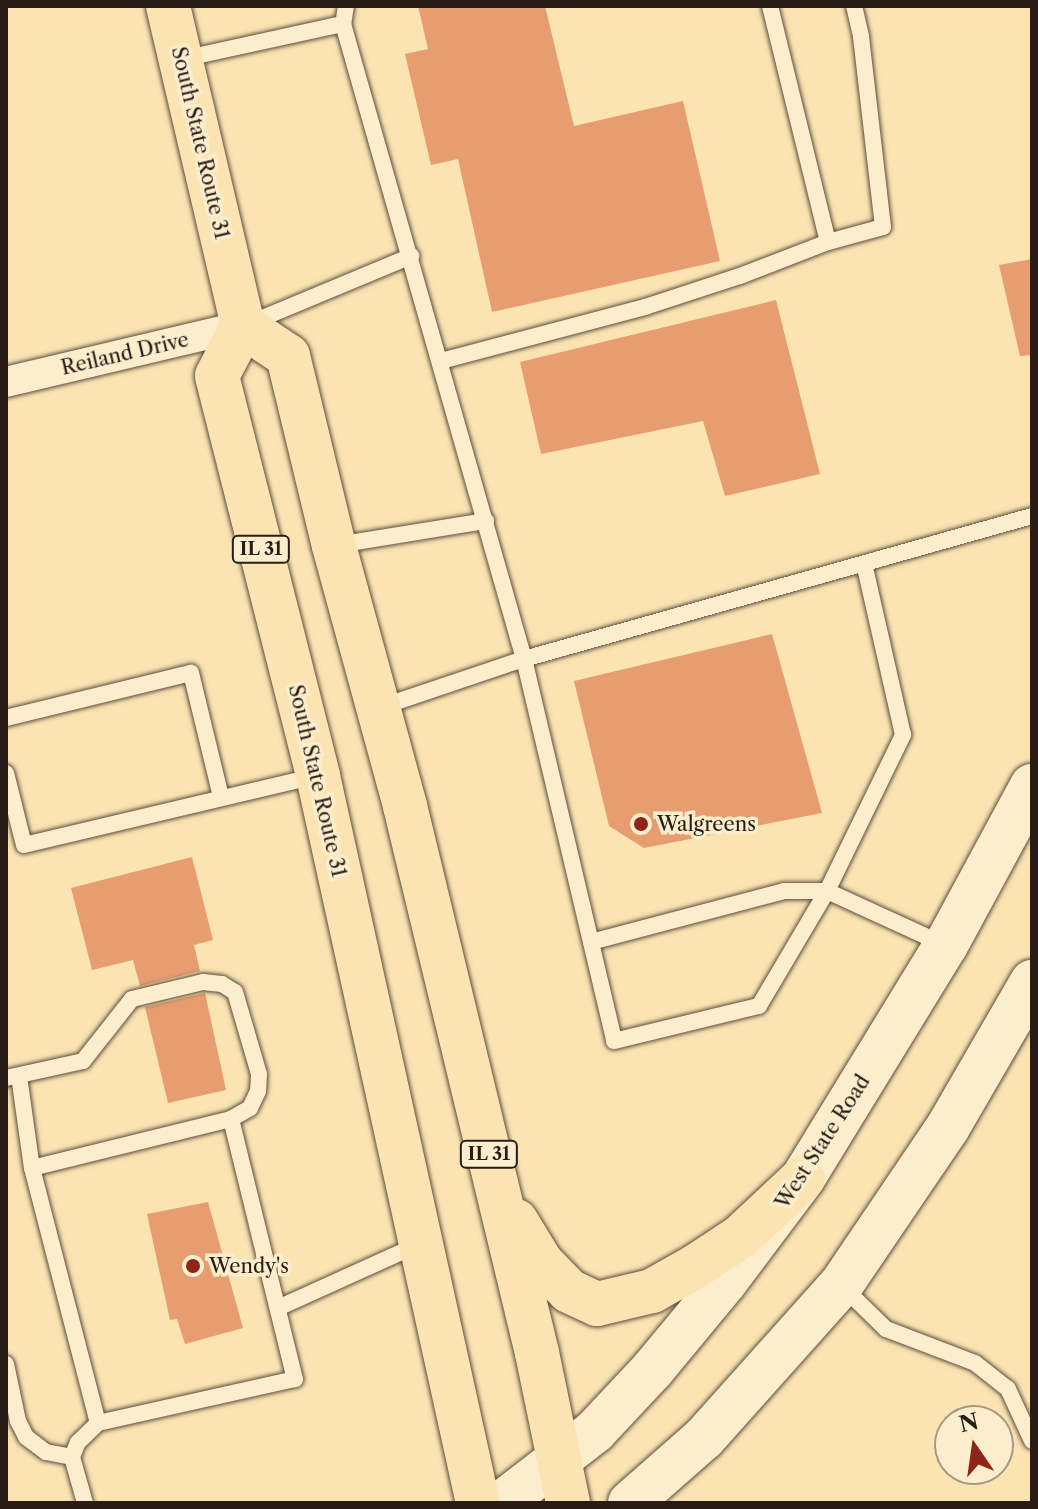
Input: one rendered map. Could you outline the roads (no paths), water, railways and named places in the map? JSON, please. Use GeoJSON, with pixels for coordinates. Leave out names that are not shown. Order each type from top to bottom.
{"type":"FeatureCollection","features":[{"type":"Feature","properties":{"kind":"main road","name":"South State Route 31"},"geometry":{"type":"LineString","coordinates":[[168,6],[243,326],[217,376],[318,776],[422,1243]]}},
{"type":"Feature","properties":{"kind":"main road","name":"IL 31"},"geometry":{"type":"LineString","coordinates":[[243,326],[288,356],[334,546],[405,806],[493,1169],[568,1503]]}},
{"type":"Feature","properties":{"kind":"main road","name":"West State Road"},"geometry":{"type":"LineString","coordinates":[[502,1503],[595,1431],[653,1369],[725,1282],[803,1178],[946,945],[1032,786]]}},
{"type":"Feature","properties":{"kind":"main road"},"geometry":{"type":"LineString","coordinates":[[630,1503],[704,1438],[841,1285],[948,1127],[1032,982]]}},
{"type":"Feature","properties":{"kind":"main road"},"geometry":{"type":"LineString","coordinates":[[493,1169],[517,1224],[541,1262],[569,1291],[597,1304],[652,1291],[696,1266],[740,1237],[803,1178]]}},
{"type":"Feature","properties":{"kind":"main road","name":"IL 31"},"geometry":{"type":"LineString","coordinates":[[422,1243],[478,1503]]}},
{"type":"Feature","properties":{"kind":"street","name":"Reiland Drive"},"geometry":{"type":"LineString","coordinates":[[6,382],[243,326]]}},
{"type":"Feature","properties":{"kind":"lane"},"geometry":{"type":"LineString","coordinates":[[346,6],[343,24],[524,659],[614,1041],[759,1006],[827,891],[903,735],[864,564]]}},
{"type":"Feature","properties":{"kind":"lane"},"geometry":{"type":"LineString","coordinates":[[770,6],[828,242]]}},
{"type":"Feature","properties":{"kind":"lane"},"geometry":{"type":"LineString","coordinates":[[441,361],[645,307],[740,276],[828,242],[883,227],[861,36],[854,6]]}},
{"type":"Feature","properties":{"kind":"lane"},"geometry":{"type":"LineString","coordinates":[[181,60],[343,24]]}},
{"type":"Feature","properties":{"kind":"lane"},"geometry":{"type":"LineString","coordinates":[[243,326],[411,256]]}},
{"type":"Feature","properties":{"kind":"lane"},"geometry":{"type":"LineString","coordinates":[[378,708],[524,659],[1032,516]]}},
{"type":"Feature","properties":{"kind":"lane"},"geometry":{"type":"LineString","coordinates":[[334,546],[486,521]]}},
{"type":"Feature","properties":{"kind":"lane"},"geometry":{"type":"LineString","coordinates":[[6,718],[191,673],[221,797]]}},
{"type":"Feature","properties":{"kind":"lane"},"geometry":{"type":"LineString","coordinates":[[6,773],[24,845],[318,776]]}},
{"type":"Feature","properties":{"kind":"lane"},"geometry":{"type":"LineString","coordinates":[[591,942],[784,891],[827,891],[946,945]]}},
{"type":"Feature","properties":{"kind":"lane"},"geometry":{"type":"LineString","coordinates":[[32,1168],[231,1119],[250,1108],[258,1091],[259,1074],[235,992],[222,984],[203,982],[132,999],[83,1061],[12,1077],[32,1168],[98,1423]]}},
{"type":"Feature","properties":{"kind":"lane"},"geometry":{"type":"LineString","coordinates":[[85,1503],[72,1457],[78,1442],[98,1423],[295,1379],[231,1119]]}},
{"type":"Feature","properties":{"kind":"lane"},"geometry":{"type":"LineString","coordinates":[[278,1308],[422,1243]]}},
{"type":"Feature","properties":{"kind":"lane"},"geometry":{"type":"LineString","coordinates":[[841,1285],[886,1329],[975,1363],[997,1380],[1008,1389],[1032,1441]]}},
{"type":"Feature","properties":{"kind":"lane"},"geometry":{"type":"LineString","coordinates":[[6,1364],[12,1422],[46,1452],[72,1457]]}},
{"type":"Feature","properties":{"kind":"place","name":"Walgreens"},"geometry":{"type":"Point","coordinates":[641,824]}},
{"type":"Feature","properties":{"kind":"place","name":"Wendy's"},"geometry":{"type":"Point","coordinates":[193,1266]}}]}
